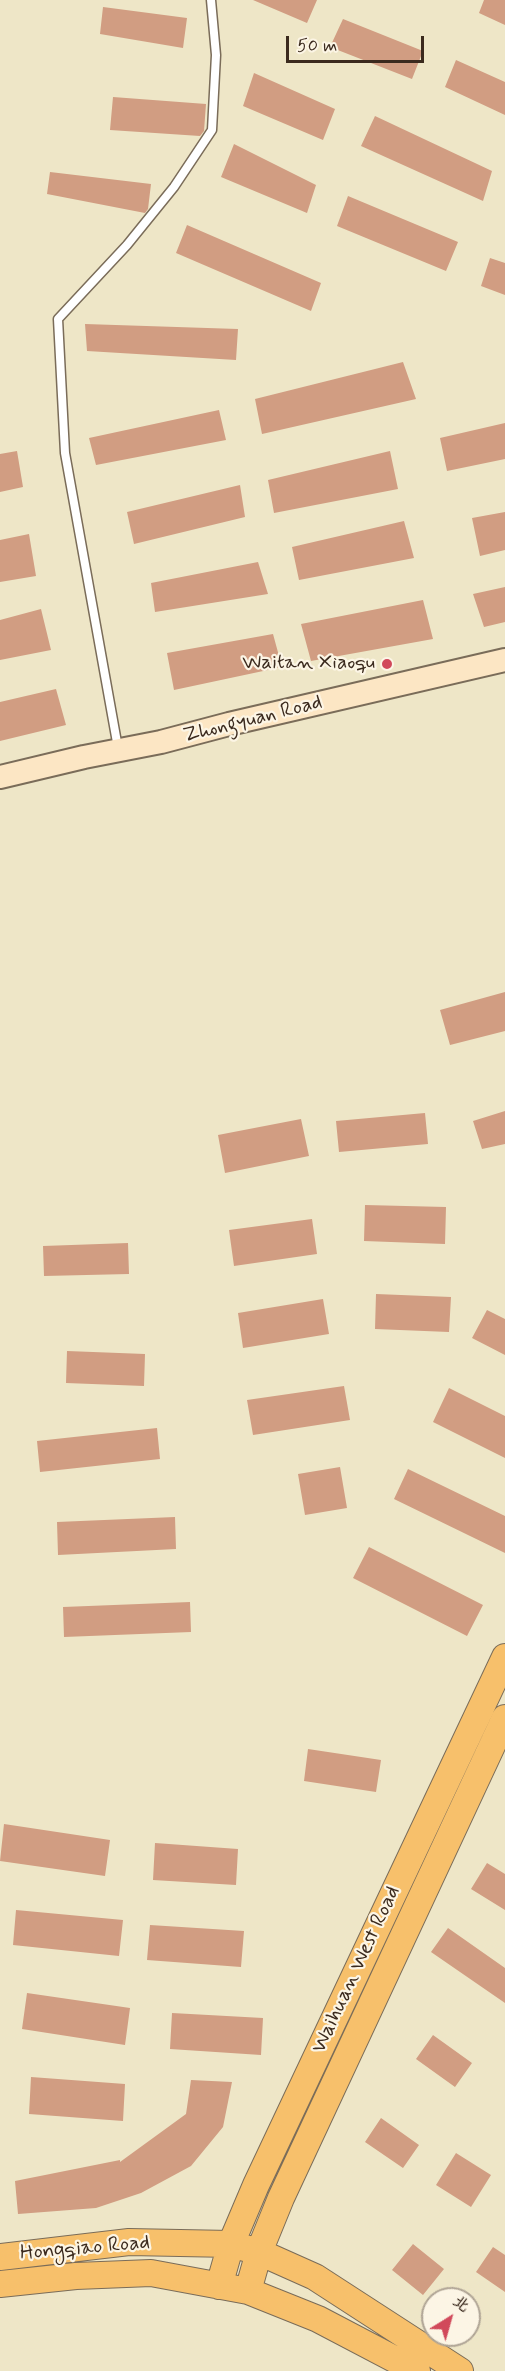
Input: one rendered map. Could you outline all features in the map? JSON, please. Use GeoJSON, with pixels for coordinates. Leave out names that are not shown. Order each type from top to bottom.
{"type":"FeatureCollection","features":[{"type":"Feature","properties":{"kind":"main road","name":"Waihuan West Road"},"geometry":{"type":"LineString","coordinates":[[219,2286],[231,2244],[266,2163],[505,1657]]}},
{"type":"Feature","properties":{"kind":"main road","name":"Waihuan West Road"},"geometry":{"type":"LineString","coordinates":[[248,2291],[259,2252],[281,2198],[505,1718]]}},
{"type":"Feature","properties":{"kind":"main road","name":"Hongqiao Road"},"geometry":{"type":"LineString","coordinates":[[0,2257],[129,2242],[231,2244],[259,2252],[315,2277],[460,2371]]}},
{"type":"Feature","properties":{"kind":"main road","name":"Hongqiao Road"},"geometry":{"type":"LineString","coordinates":[[0,2284],[76,2276],[151,2273],[248,2291],[318,2319],[417,2371]]}},
{"type":"Feature","properties":{"kind":"street","name":"Zhongyuan Road"},"geometry":{"type":"LineString","coordinates":[[0,777],[505,660]]}},
{"type":"Feature","properties":{"kind":"lane"},"geometry":{"type":"LineString","coordinates":[[119,751],[65,453],[58,319],[127,245],[174,187],[212,130],[216,55],[212,0]]}},
{"type":"Feature","properties":{"kind":"building"},"geometry":{"type":"Polygon","coordinates":[[[253,0],[317,0],[307,23],[253,0]]]}},
{"type":"Feature","properties":{"kind":"building"},"geometry":{"type":"Polygon","coordinates":[[[484,0],[505,0],[505,25],[479,13],[484,0]]]}},
{"type":"Feature","properties":{"kind":"building"},"geometry":{"type":"Polygon","coordinates":[[[103,7],[187,18],[183,48],[100,34],[103,7]]]}},
{"type":"Feature","properties":{"kind":"building"},"geometry":{"type":"Polygon","coordinates":[[[343,19],[423,51],[412,79],[330,47],[343,19]]]}},
{"type":"Feature","properties":{"kind":"building"},"geometry":{"type":"Polygon","coordinates":[[[456,60],[505,82],[505,115],[445,87],[456,60]]]}},
{"type":"Feature","properties":{"kind":"building"},"geometry":{"type":"Polygon","coordinates":[[[254,73],[335,109],[323,140],[243,106],[254,73]]]}},
{"type":"Feature","properties":{"kind":"building"},"geometry":{"type":"Polygon","coordinates":[[[113,97],[206,104],[204,131],[200,136],[110,130],[113,97]]]}},
{"type":"Feature","properties":{"kind":"building"},"geometry":{"type":"Polygon","coordinates":[[[375,116],[492,171],[483,201],[361,146],[375,116]]]}},
{"type":"Feature","properties":{"kind":"building"},"geometry":{"type":"Polygon","coordinates":[[[234,144],[316,185],[307,213],[221,177],[234,144]]]}},
{"type":"Feature","properties":{"kind":"building"},"geometry":{"type":"Polygon","coordinates":[[[50,172],[151,184],[148,209],[145,213],[47,194],[50,172]]]}},
{"type":"Feature","properties":{"kind":"building"},"geometry":{"type":"Polygon","coordinates":[[[348,196],[458,242],[446,271],[337,226],[348,196]]]}},
{"type":"Feature","properties":{"kind":"building"},"geometry":{"type":"Polygon","coordinates":[[[187,225],[321,283],[311,311],[176,253],[187,225]]]}},
{"type":"Feature","properties":{"kind":"building"},"geometry":{"type":"Polygon","coordinates":[[[490,258],[505,263],[505,295],[481,286],[490,258]]]}},
{"type":"Feature","properties":{"kind":"building"},"geometry":{"type":"Polygon","coordinates":[[[85,324],[238,329],[236,360],[87,351],[85,324]]]}},
{"type":"Feature","properties":{"kind":"building"},"geometry":{"type":"Polygon","coordinates":[[[403,362],[416,399],[262,434],[255,399],[403,362]]]}},
{"type":"Feature","properties":{"kind":"building"},"geometry":{"type":"Polygon","coordinates":[[[219,410],[226,440],[96,465],[89,438],[219,410]]]}},
{"type":"Feature","properties":{"kind":"building"},"geometry":{"type":"Polygon","coordinates":[[[505,423],[505,459],[447,471],[440,438],[505,423]]]}},
{"type":"Feature","properties":{"kind":"building"},"geometry":{"type":"Polygon","coordinates":[[[17,451],[23,487],[0,492],[0,454],[17,451]]]}},
{"type":"Feature","properties":{"kind":"building"},"geometry":{"type":"Polygon","coordinates":[[[390,451],[398,489],[274,513],[268,480],[390,451]]]}},
{"type":"Feature","properties":{"kind":"building"},"geometry":{"type":"Polygon","coordinates":[[[240,485],[245,517],[134,544],[127,512],[240,485]]]}},
{"type":"Feature","properties":{"kind":"building"},"geometry":{"type":"Polygon","coordinates":[[[505,512],[505,550],[480,556],[472,518],[505,512]]]}},
{"type":"Feature","properties":{"kind":"building"},"geometry":{"type":"Polygon","coordinates":[[[404,521],[414,558],[299,580],[292,547],[404,521]]]}},
{"type":"Feature","properties":{"kind":"building"},"geometry":{"type":"Polygon","coordinates":[[[29,534],[36,576],[0,582],[0,540],[29,534]]]}},
{"type":"Feature","properties":{"kind":"building"},"geometry":{"type":"Polygon","coordinates":[[[258,562],[268,594],[155,612],[151,583],[258,562]]]}},
{"type":"Feature","properties":{"kind":"building"},"geometry":{"type":"Polygon","coordinates":[[[505,587],[505,622],[484,627],[473,594],[505,587]]]}},
{"type":"Feature","properties":{"kind":"building"},"geometry":{"type":"Polygon","coordinates":[[[423,600],[433,639],[311,661],[301,624],[423,600]]]}},
{"type":"Feature","properties":{"kind":"building"},"geometry":{"type":"Polygon","coordinates":[[[41,609],[51,650],[0,660],[0,620],[41,609]]]}},
{"type":"Feature","properties":{"kind":"building"},"geometry":{"type":"Polygon","coordinates":[[[273,634],[282,667],[174,690],[167,653],[273,634]]]}},
{"type":"Feature","properties":{"kind":"building"},"geometry":{"type":"Polygon","coordinates":[[[56,689],[66,725],[0,741],[0,702],[56,689]]]}},
{"type":"Feature","properties":{"kind":"building"},"geometry":{"type":"Polygon","coordinates":[[[505,992],[505,1031],[450,1045],[440,1010],[505,992]]]}},
{"type":"Feature","properties":{"kind":"building"},"geometry":{"type":"Polygon","coordinates":[[[505,1111],[505,1144],[482,1149],[473,1121],[505,1111]]]}},
{"type":"Feature","properties":{"kind":"building"},"geometry":{"type":"Polygon","coordinates":[[[425,1113],[428,1144],[339,1152],[336,1121],[425,1113]]]}},
{"type":"Feature","properties":{"kind":"building"},"geometry":{"type":"Polygon","coordinates":[[[301,1119],[309,1156],[225,1173],[218,1135],[301,1119]]]}},
{"type":"Feature","properties":{"kind":"building"},"geometry":{"type":"Polygon","coordinates":[[[365,1205],[446,1207],[445,1244],[364,1241],[365,1205]]]}},
{"type":"Feature","properties":{"kind":"building"},"geometry":{"type":"Polygon","coordinates":[[[312,1219],[317,1254],[234,1266],[229,1230],[312,1219]]]}},
{"type":"Feature","properties":{"kind":"building"},"geometry":{"type":"Polygon","coordinates":[[[128,1243],[129,1274],[44,1276],[43,1246],[128,1243]]]}},
{"type":"Feature","properties":{"kind":"building"},"geometry":{"type":"Polygon","coordinates":[[[376,1294],[451,1297],[449,1332],[375,1329],[376,1294]]]}},
{"type":"Feature","properties":{"kind":"building"},"geometry":{"type":"Polygon","coordinates":[[[323,1299],[329,1334],[243,1348],[238,1313],[323,1299]]]}},
{"type":"Feature","properties":{"kind":"building"},"geometry":{"type":"Polygon","coordinates":[[[487,1310],[505,1319],[505,1355],[472,1338],[487,1310]]]}},
{"type":"Feature","properties":{"kind":"building"},"geometry":{"type":"Polygon","coordinates":[[[67,1351],[145,1354],[144,1386],[66,1383],[67,1351]]]}},
{"type":"Feature","properties":{"kind":"building"},"geometry":{"type":"Polygon","coordinates":[[[344,1386],[350,1420],[253,1435],[247,1400],[344,1386]]]}},
{"type":"Feature","properties":{"kind":"building"},"geometry":{"type":"Polygon","coordinates":[[[449,1388],[505,1416],[505,1458],[433,1422],[449,1388]]]}},
{"type":"Feature","properties":{"kind":"building"},"geometry":{"type":"Polygon","coordinates":[[[157,1428],[160,1459],[40,1472],[37,1441],[157,1428]]]}},
{"type":"Feature","properties":{"kind":"building"},"geometry":{"type":"Polygon","coordinates":[[[340,1467],[347,1508],[305,1515],[298,1474],[340,1467]]]}},
{"type":"Feature","properties":{"kind":"building"},"geometry":{"type":"Polygon","coordinates":[[[408,1469],[505,1516],[505,1553],[394,1499],[408,1469]]]}},
{"type":"Feature","properties":{"kind":"building"},"geometry":{"type":"Polygon","coordinates":[[[175,1517],[176,1549],[58,1555],[57,1522],[175,1517]]]}},
{"type":"Feature","properties":{"kind":"building"},"geometry":{"type":"Polygon","coordinates":[[[369,1547],[483,1605],[467,1636],[353,1578],[369,1547]]]}},
{"type":"Feature","properties":{"kind":"building"},"geometry":{"type":"Polygon","coordinates":[[[190,1602],[191,1632],[64,1637],[63,1607],[190,1602]]]}},
{"type":"Feature","properties":{"kind":"building"},"geometry":{"type":"Polygon","coordinates":[[[308,1749],[381,1760],[376,1792],[304,1781],[308,1749]]]}},
{"type":"Feature","properties":{"kind":"building"},"geometry":{"type":"Polygon","coordinates":[[[4,1824],[110,1840],[105,1876],[0,1861],[4,1824]]]}},
{"type":"Feature","properties":{"kind":"building"},"geometry":{"type":"Polygon","coordinates":[[[155,1843],[238,1849],[236,1885],[153,1880],[155,1843]]]}},
{"type":"Feature","properties":{"kind":"building"},"geometry":{"type":"Polygon","coordinates":[[[487,1863],[505,1874],[505,1910],[471,1889],[487,1863]]]}},
{"type":"Feature","properties":{"kind":"building"},"geometry":{"type":"Polygon","coordinates":[[[16,1910],[123,1920],[119,1956],[13,1945],[16,1910]]]}},
{"type":"Feature","properties":{"kind":"building"},"geometry":{"type":"Polygon","coordinates":[[[150,1925],[244,1931],[241,1967],[147,1960],[150,1925]]]}},
{"type":"Feature","properties":{"kind":"building"},"geometry":{"type":"Polygon","coordinates":[[[448,1928],[505,1968],[505,2003],[431,1952],[448,1928]]]}},
{"type":"Feature","properties":{"kind":"building"},"geometry":{"type":"Polygon","coordinates":[[[27,1993],[130,2008],[125,2045],[22,2029],[27,1993]]]}},
{"type":"Feature","properties":{"kind":"building"},"geometry":{"type":"Polygon","coordinates":[[[172,2013],[263,2018],[261,2055],[170,2049],[172,2013]]]}},
{"type":"Feature","properties":{"kind":"building"},"geometry":{"type":"Polygon","coordinates":[[[433,2035],[472,2063],[455,2087],[416,2059],[433,2035]]]}},
{"type":"Feature","properties":{"kind":"building"},"geometry":{"type":"Polygon","coordinates":[[[31,2077],[125,2084],[123,2121],[29,2114],[31,2077]]]}},
{"type":"Feature","properties":{"kind":"building"},"geometry":{"type":"Polygon","coordinates":[[[191,2080],[232,2082],[223,2127],[191,2166],[141,2193],[96,2208],[18,2214],[15,2181],[120,2160],[120,2162],[186,2114],[191,2080]]]}},
{"type":"Feature","properties":{"kind":"building"},"geometry":{"type":"Polygon","coordinates":[[[381,2118],[419,2145],[403,2168],[365,2142],[381,2118]]]}},
{"type":"Feature","properties":{"kind":"building"},"geometry":{"type":"Polygon","coordinates":[[[456,2153],[491,2175],[471,2207],[436,2185],[456,2153]]]}},
{"type":"Feature","properties":{"kind":"building"},"geometry":{"type":"Polygon","coordinates":[[[413,2244],[444,2269],[429,2287],[421,2287],[421,2293],[392,2270],[413,2244]]]}},
{"type":"Feature","properties":{"kind":"building"},"geometry":{"type":"Polygon","coordinates":[[[493,2247],[505,2255],[505,2292],[476,2272],[493,2247]]]}},
{"type":"Feature","properties":{"kind":"place","name":"Waitan Xiaoqu"},"geometry":{"type":"Point","coordinates":[387,664]}}]}
